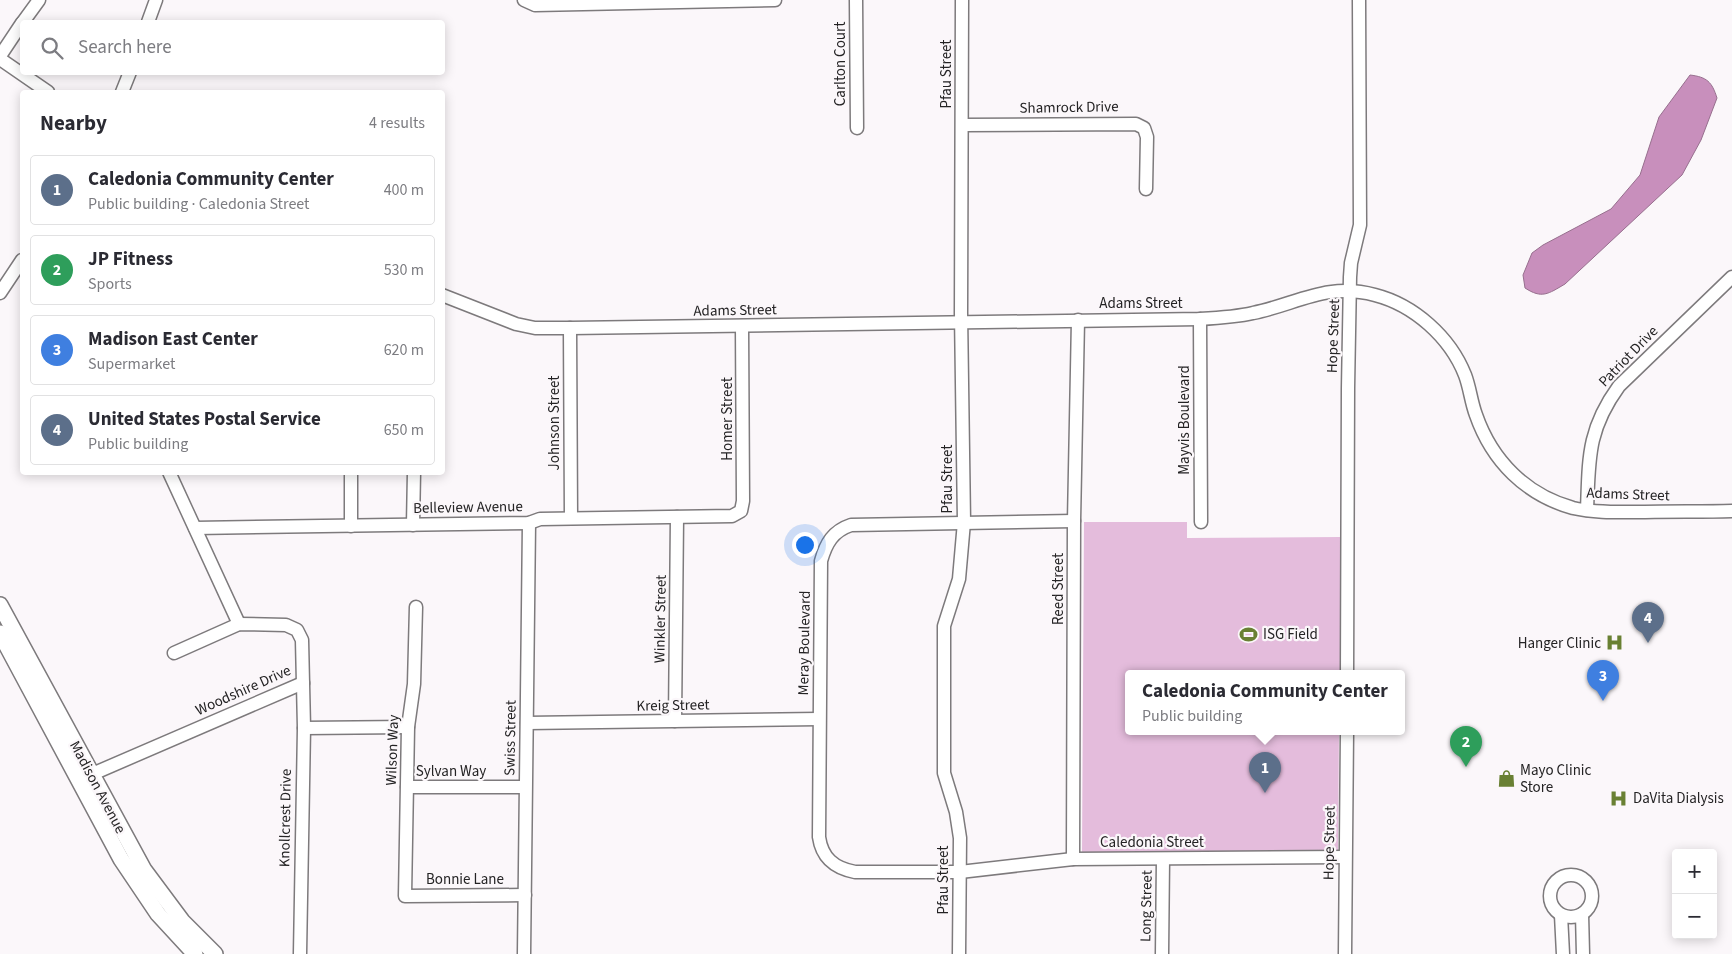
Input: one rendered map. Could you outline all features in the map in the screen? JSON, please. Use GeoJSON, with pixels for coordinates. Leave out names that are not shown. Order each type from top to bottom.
{"type":"FeatureCollection","features":[{"type":"Feature","properties":{"kind":"main road","name":"Madison Avenue"},"geometry":{"type":"LineString","coordinates":[[0,606],[141,890],[172,930],[195,954]]}},
{"type":"Feature","properties":{"kind":"main road","name":"Madison Avenue"},"geometry":{"type":"LineString","coordinates":[[0,633],[85,777],[157,889],[182,921],[215,954]]}},
{"type":"Feature","properties":{"kind":"street"},"geometry":{"type":"LineString","coordinates":[[25,20],[38,0]]}},
{"type":"Feature","properties":{"kind":"street"},"geometry":{"type":"LineString","coordinates":[[149,20],[156,0]]}},
{"type":"Feature","properties":{"kind":"street"},"geometry":{"type":"LineString","coordinates":[[524,0],[534,5],[592,2],[775,0]]}},
{"type":"Feature","properties":{"kind":"street","name":"Carlton Court"},"geometry":{"type":"LineString","coordinates":[[856,0],[857,128]]}},
{"type":"Feature","properties":{"kind":"street","name":"Pfau Street"},"geometry":{"type":"LineString","coordinates":[[959,954],[960,838],[956,812],[944,773],[944,626],[960,579],[964,522],[962,0]]}},
{"type":"Feature","properties":{"kind":"street","name":"Hope Street"},"geometry":{"type":"LineString","coordinates":[[1347,670],[1348,388],[1351,263],[1360,225],[1359,0]]}},
{"type":"Feature","properties":{"kind":"street"},"geometry":{"type":"LineString","coordinates":[[20,28],[0,58],[20,72]]}},
{"type":"Feature","properties":{"kind":"street"},"geometry":{"type":"LineString","coordinates":[[24,75],[45,90]]}},
{"type":"Feature","properties":{"kind":"street"},"geometry":{"type":"LineString","coordinates":[[123,90],[129,75]]}},
{"type":"Feature","properties":{"kind":"street","name":"Shamrock Drive"},"geometry":{"type":"LineString","coordinates":[[963,126],[1136,124],[1144,128],[1147,137],[1146,189]]}},
{"type":"Feature","properties":{"kind":"street"},"geometry":{"type":"LineString","coordinates":[[0,293],[20,263]]}},
{"type":"Feature","properties":{"kind":"street","name":"Patriot Drive"},"geometry":{"type":"LineString","coordinates":[[1587,510],[1588,457],[1594,430],[1604,406],[1619,386],[1732,277]]}},
{"type":"Feature","properties":{"kind":"street","name":"Adams Street"},"geometry":{"type":"LineString","coordinates":[[445,296],[516,324],[536,328],[570,328],[1200,319],[1255,313],[1323,292],[1351,291],[1375,295],[1402,306],[1427,322],[1456,356],[1466,376],[1476,415],[1487,441],[1502,464],[1519,482],[1550,500],[1587,510],[1732,510]]}},
{"type":"Feature","properties":{"kind":"street","name":"Mayvis Boulevard"},"geometry":{"type":"LineString","coordinates":[[1200,319],[1201,522]]}},
{"type":"Feature","properties":{"kind":"street","name":"Reed Street"},"geometry":{"type":"LineString","coordinates":[[1073,859],[1074,521],[1078,320]]}},
{"type":"Feature","properties":{"kind":"street","name":"Homer Street"},"geometry":{"type":"LineString","coordinates":[[741,511],[743,502],[742,326]]}},
{"type":"Feature","properties":{"kind":"street","name":"Johnson Street"},"geometry":{"type":"LineString","coordinates":[[570,328],[571,518]]}},
{"type":"Feature","properties":{"kind":"street"},"geometry":{"type":"LineString","coordinates":[[170,475],[239,624],[174,653]]}},
{"type":"Feature","properties":{"kind":"street"},"geometry":{"type":"LineString","coordinates":[[350,526],[351,475]]}},
{"type":"Feature","properties":{"kind":"street"},"geometry":{"type":"LineString","coordinates":[[413,525],[414,475]]}},
{"type":"Feature","properties":{"kind":"street","name":"Belleview Avenue"},"geometry":{"type":"LineString","coordinates":[[195,528],[530,523],[540,519],[732,516],[741,511]]}},
{"type":"Feature","properties":{"kind":"street","name":"Winkler Street"},"geometry":{"type":"LineString","coordinates":[[675,721],[677,517]]}},
{"type":"Feature","properties":{"kind":"street","name":"Meray Boulevard"},"geometry":{"type":"LineString","coordinates":[[960,872],[855,872],[840,869],[830,862],[820,849],[821,561],[824,549],[837,530],[850,525],[1074,521]]}},
{"type":"Feature","properties":{"kind":"street","name":"Swiss Street"},"geometry":{"type":"LineString","coordinates":[[524,954],[530,523]]}},
{"type":"Feature","properties":{"kind":"street","name":"Wilson Way"},"geometry":{"type":"LineString","coordinates":[[406,896],[408,727],[414,684],[416,607]]}},
{"type":"Feature","properties":{"kind":"street","name":"Woodshire Drive"},"geometry":{"type":"LineString","coordinates":[[85,777],[303,683],[302,640],[297,630],[286,625],[239,624]]}},
{"type":"Feature","properties":{"kind":"street","name":"Knollcrest Drive"},"geometry":{"type":"LineString","coordinates":[[300,954],[303,683]]}},
{"type":"Feature","properties":{"kind":"street","name":"Kreig Street"},"geometry":{"type":"LineString","coordinates":[[527,723],[819,719]]}},
{"type":"Feature","properties":{"kind":"street"},"geometry":{"type":"LineString","coordinates":[[304,728],[408,727]]}},
{"type":"Feature","properties":{"kind":"street","name":"Hope Street"},"geometry":{"type":"LineString","coordinates":[[1345,954],[1347,735]]}},
{"type":"Feature","properties":{"kind":"street","name":"Sylvan Way"},"geometry":{"type":"LineString","coordinates":[[407,787],[525,787]]}},
{"type":"Feature","properties":{"kind":"street","name":"Caledonia Street"},"geometry":{"type":"LineString","coordinates":[[960,872],[1073,859],[1346,857]]}},
{"type":"Feature","properties":{"kind":"street","name":"Long Street"},"geometry":{"type":"LineString","coordinates":[[1162,954],[1163,859]]}},
{"type":"Feature","properties":{"kind":"street"},"geometry":{"type":"LineString","coordinates":[[1561,915],[1572,917],[1582,914],[1592,901],[1591,889],[1583,878],[1570,875],[1558,879],[1551,890],[1551,902],[1561,915],[1563,954]]}},
{"type":"Feature","properties":{"kind":"street","name":"Bonnie Lane"},"geometry":{"type":"LineString","coordinates":[[406,896],[525,895]]}},
{"type":"Feature","properties":{"kind":"street"},"geometry":{"type":"LineString","coordinates":[[1582,914],[1583,954]]}},
{"type":"Feature","properties":{"kind":"shaded area"},"geometry":{"type":"Polygon","coordinates":[[[1690,75],[1701,77],[1708,81],[1717,98],[1701,140],[1682,175],[1565,284],[1545,294],[1536,293],[1525,288],[1523,275],[1532,253],[1543,245],[1611,209],[1640,175],[1659,117],[1690,75]]]}},
{"type":"Feature","properties":{"kind":"shaded area","name":"ISG Field"},"geometry":{"type":"Polygon","coordinates":[[[1084,522],[1187,522],[1187,538],[1341,537],[1340,670],[1125,670],[1125,735],[1339,735],[1338,850],[1082,853],[1084,522]]]}},
{"type":"Feature","properties":{"kind":"place","name":"ISG Field"},"geometry":{"type":"Point","coordinates":[1249,634]}},
{"type":"Feature","properties":{"kind":"place","name":"Hanger Clinic"},"geometry":{"type":"Point","coordinates":[1615,643]}},
{"type":"Feature","properties":{"kind":"place","name":"United States Postal Service"},"geometry":{"type":"Point","coordinates":[1648,643]}},
{"type":"Feature","properties":{"kind":"place","name":"Madison East Center"},"geometry":{"type":"Point","coordinates":[1603,701]}},
{"type":"Feature","properties":{"kind":"place","name":"JP Fitness"},"geometry":{"type":"Point","coordinates":[1466,767]}},
{"type":"Feature","properties":{"kind":"place","name":"Mayo Clinic Store"},"geometry":{"type":"Point","coordinates":[1506,779]}},
{"type":"Feature","properties":{"kind":"place","name":"Caledonia Community Center"},"geometry":{"type":"Point","coordinates":[1265,793]}},
{"type":"Feature","properties":{"kind":"place","name":"DaVita Dialysis"},"geometry":{"type":"Point","coordinates":[1619,798]}}]}
